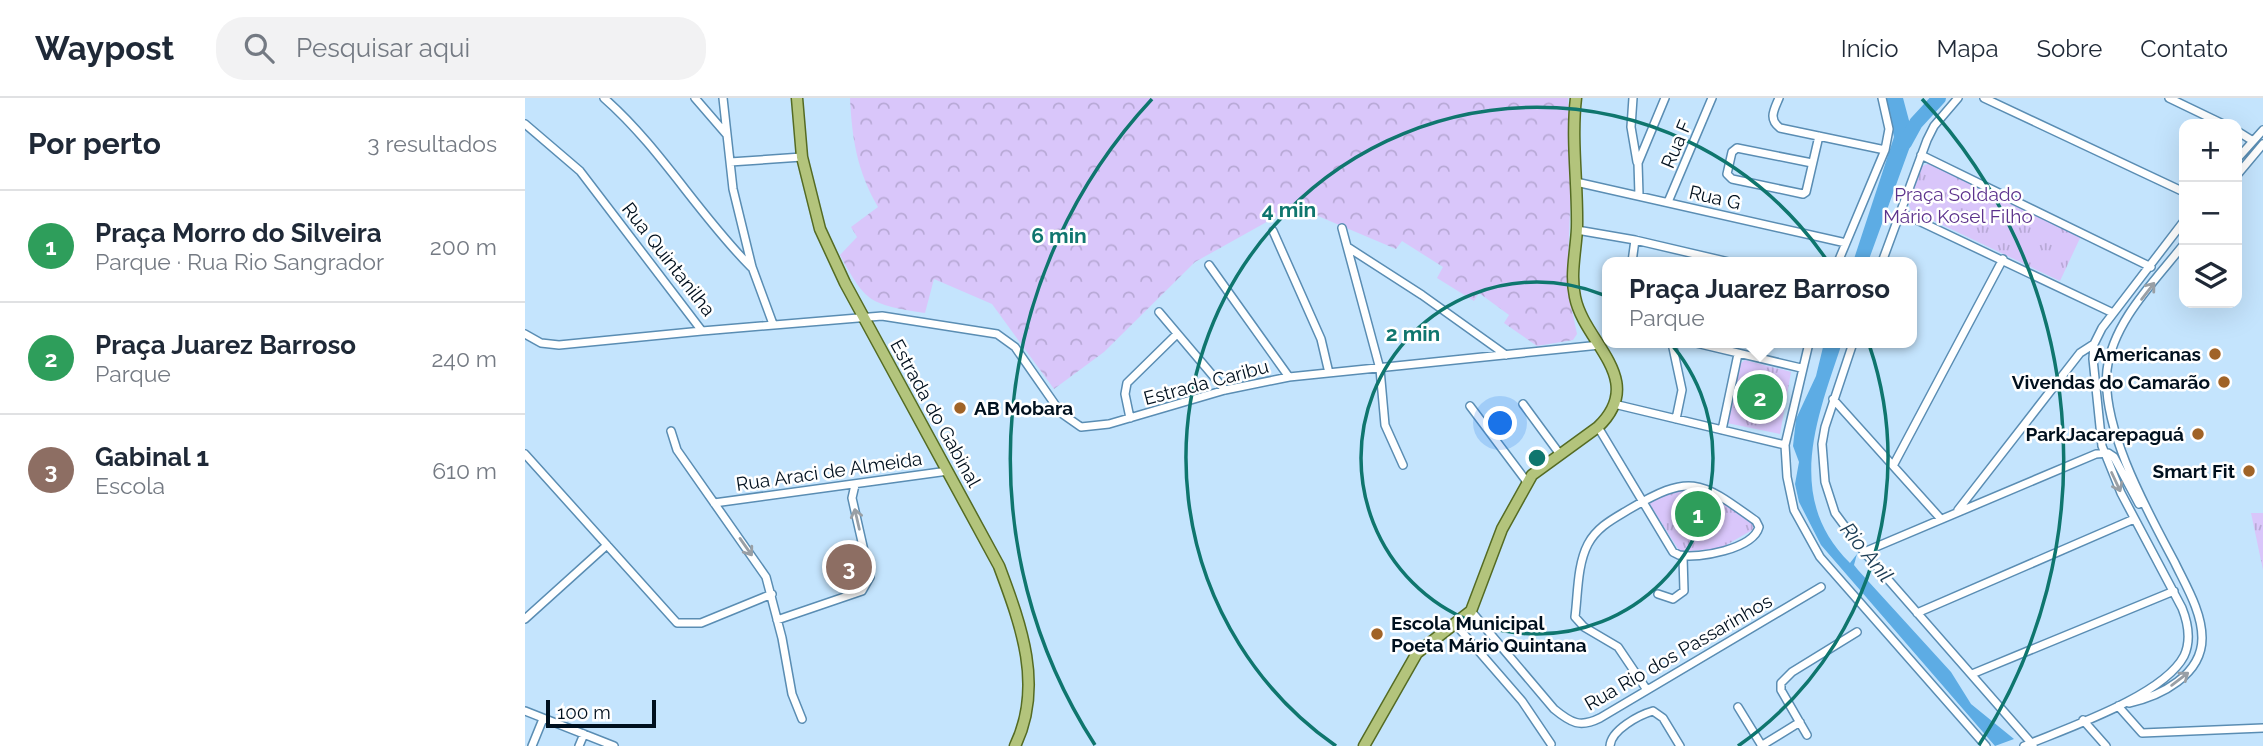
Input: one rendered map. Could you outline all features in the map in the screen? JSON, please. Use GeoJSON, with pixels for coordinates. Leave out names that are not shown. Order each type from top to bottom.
{"type":"FeatureCollection","features":[{"type":"Feature","properties":{"kind":"main road","name":"Estrada do Gabinal"},"geometry":{"type":"LineString","coordinates":[[797,98],[802,158],[820,229],[865,319],[999,566],[1021,633],[1031,689],[1027,717],[1015,746]]}},
{"type":"Feature","properties":{"kind":"main road"},"geometry":{"type":"LineString","coordinates":[[1576,98],[1577,230],[1573,270],[1575,299],[1583,320],[1601,345]]}},
{"type":"Feature","properties":{"kind":"main road"},"geometry":{"type":"LineString","coordinates":[[1364,746],[1417,653],[1471,611],[1502,528],[1527,482],[1559,453],[1598,427],[1614,404],[1617,386],[1602,348]]}},
{"type":"Feature","properties":{"kind":"street"},"geometry":{"type":"LineString","coordinates":[[604,98],[633,124],[717,231],[752,267]]}},
{"type":"Feature","properties":{"kind":"street"},"geometry":{"type":"LineString","coordinates":[[695,98],[728,136]]}},
{"type":"Feature","properties":{"kind":"street"},"geometry":{"type":"LineString","coordinates":[[723,98],[733,189],[752,267],[773,324]]}},
{"type":"Feature","properties":{"kind":"street"},"geometry":{"type":"LineString","coordinates":[[1633,98],[1631,127],[1638,163],[1639,195]]}},
{"type":"Feature","properties":{"kind":"street"},"geometry":{"type":"LineString","coordinates":[[1638,163],[1665,98]]}},
{"type":"Feature","properties":{"kind":"street","name":"Rua F"},"geometry":{"type":"LineString","coordinates":[[1668,202],[1712,98]]}},
{"type":"Feature","properties":{"kind":"street"},"geometry":{"type":"LineString","coordinates":[[1779,98],[1772,115],[1777,126],[1885,150]]}},
{"type":"Feature","properties":{"kind":"street"},"geometry":{"type":"LineString","coordinates":[[1840,257],[1885,150],[1889,129],[1882,98]]}},
{"type":"Feature","properties":{"kind":"street"},"geometry":{"type":"LineString","coordinates":[[1884,257],[1934,126],[1958,98]]}},
{"type":"Feature","properties":{"kind":"street"},"geometry":{"type":"LineString","coordinates":[[1984,98],[2179,190]]}},
{"type":"Feature","properties":{"kind":"street"},"geometry":{"type":"LineString","coordinates":[[2169,98],[2213,119]]}},
{"type":"Feature","properties":{"kind":"street","name":"Rua Quintanilha"},"geometry":{"type":"LineString","coordinates":[[525,124],[580,171],[702,331],[865,319]]}},
{"type":"Feature","properties":{"kind":"street"},"geometry":{"type":"LineString","coordinates":[[2242,153],[2263,130]]}},
{"type":"Feature","properties":{"kind":"street"},"geometry":{"type":"LineString","coordinates":[[2242,134],[2253,141]]}},
{"type":"Feature","properties":{"kind":"street"},"geometry":{"type":"LineString","coordinates":[[1812,163],[1737,148],[1732,152],[1727,174],[1732,179],[1803,194],[1812,163],[1819,136]]}},
{"type":"Feature","properties":{"kind":"street"},"geometry":{"type":"LineString","coordinates":[[2242,169],[2263,144]]}},
{"type":"Feature","properties":{"kind":"street"},"geometry":{"type":"LineString","coordinates":[[1921,155],[2151,267]]}},
{"type":"Feature","properties":{"kind":"street"},"geometry":{"type":"LineString","coordinates":[[730,162],[802,158]]}},
{"type":"Feature","properties":{"kind":"street","name":"Rua G"},"geometry":{"type":"LineString","coordinates":[[1576,182],[1846,243]]}},
{"type":"Feature","properties":{"kind":"street"},"geometry":{"type":"LineString","coordinates":[[1900,212],[2113,313]]}},
{"type":"Feature","properties":{"kind":"street"},"geometry":{"type":"LineString","coordinates":[[1342,228],[1380,369],[1385,425],[1403,465]]}},
{"type":"Feature","properties":{"kind":"street"},"geometry":{"type":"LineString","coordinates":[[1957,510],[2080,353],[2094,344],[2113,313],[2179,228]]}},
{"type":"Feature","properties":{"kind":"street"},"geometry":{"type":"LineString","coordinates":[[1577,230],[1708,257]]}},
{"type":"Feature","properties":{"kind":"street"},"geometry":{"type":"LineString","coordinates":[[1273,231],[1321,339],[1329,373]]}},
{"type":"Feature","properties":{"kind":"street"},"geometry":{"type":"LineString","coordinates":[[1633,257],[1635,240]]}},
{"type":"Feature","properties":{"kind":"street"},"geometry":{"type":"LineString","coordinates":[[2118,706],[2141,701],[2182,680],[2196,663],[2201,649],[2202,628],[2190,593],[2128,469],[2107,390],[2108,369],[2123,325],[2183,245]]}},
{"type":"Feature","properties":{"kind":"street"},"geometry":{"type":"LineString","coordinates":[[1349,248],[1422,295],[1506,355]]}},
{"type":"Feature","properties":{"kind":"street"},"geometry":{"type":"LineString","coordinates":[[1894,464],[2003,259]]}},
{"type":"Feature","properties":{"kind":"street"},"geometry":{"type":"LineString","coordinates":[[1209,265],[1289,377]]}},
{"type":"Feature","properties":{"kind":"street"},"geometry":{"type":"LineString","coordinates":[[1159,312],[1225,390]]}},
{"type":"Feature","properties":{"kind":"street","name":"Estrada Caribu"},"geometry":{"type":"LineString","coordinates":[[865,319],[882,316],[997,334],[1016,347],[1053,404],[1071,422],[1081,427],[1093,427],[1225,390],[1289,377],[1601,345]]}},
{"type":"Feature","properties":{"kind":"street"},"geometry":{"type":"LineString","coordinates":[[525,334],[541,343],[559,345],[702,331]]}},
{"type":"Feature","properties":{"kind":"street"},"geometry":{"type":"LineString","coordinates":[[1130,418],[1125,394],[1127,383],[1177,334]]}},
{"type":"Feature","properties":{"kind":"street"},"geometry":{"type":"LineString","coordinates":[[1851,348],[1833,399],[1822,444],[1825,482],[1835,513],[1864,552],[1972,674],[2029,745],[2118,706],[2171,675],[2185,654],[2188,625],[2174,591],[2134,519],[2105,453],[2096,399],[2094,344]]}},
{"type":"Feature","properties":{"kind":"street"},"geometry":{"type":"LineString","coordinates":[[1673,348],[1682,390],[1676,419]]}},
{"type":"Feature","properties":{"kind":"street"},"geometry":{"type":"LineString","coordinates":[[1715,348],[1801,369]]}},
{"type":"Feature","properties":{"kind":"street"},"geometry":{"type":"LineString","coordinates":[[1807,348],[1786,445],[1792,503],[1820,557],[1986,746]]}},
{"type":"Feature","properties":{"kind":"street"},"geometry":{"type":"LineString","coordinates":[[1722,430],[1738,354]]}},
{"type":"Feature","properties":{"kind":"street"},"geometry":{"type":"LineString","coordinates":[[1833,399],[1940,517]]}},
{"type":"Feature","properties":{"kind":"street"},"geometry":{"type":"LineString","coordinates":[[1523,404],[1559,453]]}},
{"type":"Feature","properties":{"kind":"street"},"geometry":{"type":"LineString","coordinates":[[1614,404],[1786,445]]}},
{"type":"Feature","properties":{"kind":"street"},"geometry":{"type":"LineString","coordinates":[[1470,406],[1527,482]]}},
{"type":"Feature","properties":{"kind":"street"},"geometry":{"type":"LineString","coordinates":[[1598,427],[1643,501],[1673,552],[1683,557],[1719,553],[1754,537],[1759,527],[1756,520],[1702,487],[1673,486],[1643,501],[1602,525],[1588,544],[1582,558],[1575,617],[1584,627],[1618,647],[1647,690]]}},
{"type":"Feature","properties":{"kind":"street"},"geometry":{"type":"LineString","coordinates":[[671,431],[677,450],[766,577],[772,594],[792,694],[802,719]]}},
{"type":"Feature","properties":{"kind":"street"},"geometry":{"type":"LineString","coordinates":[[1864,552],[1940,517],[2090,455],[2105,453],[2112,455],[2118,462],[2136,500],[2155,526]]}},
{"type":"Feature","properties":{"kind":"street"},"geometry":{"type":"LineString","coordinates":[[525,454],[677,623],[701,623],[772,594]]}},
{"type":"Feature","properties":{"kind":"street","name":"Rua Araci de Almeida"},"geometry":{"type":"LineString","coordinates":[[714,503],[948,471]]}},
{"type":"Feature","properties":{"kind":"street"},"geometry":{"type":"LineString","coordinates":[[777,620],[862,592],[868,584],[870,578],[852,498],[855,485]]}},
{"type":"Feature","properties":{"kind":"street"},"geometry":{"type":"LineString","coordinates":[[840,487],[852,498]]}},
{"type":"Feature","properties":{"kind":"street"},"geometry":{"type":"LineString","coordinates":[[1917,612],[2134,519]]}},
{"type":"Feature","properties":{"kind":"street"},"geometry":{"type":"LineString","coordinates":[[526,617],[607,545]]}},
{"type":"Feature","properties":{"kind":"street"},"geometry":{"type":"LineString","coordinates":[[1658,594],[1673,598],[1684,591],[1683,557]]}},
{"type":"Feature","properties":{"kind":"street","name":"Rua Rio dos Passarinhos"},"geometry":{"type":"LineString","coordinates":[[1471,611],[1554,709],[1569,721],[1587,724],[1821,587]]}},
{"type":"Feature","properties":{"kind":"street"},"geometry":{"type":"LineString","coordinates":[[1972,674],[2174,591]]}},
{"type":"Feature","properties":{"kind":"street"},"geometry":{"type":"LineString","coordinates":[[1456,625],[1529,710],[1551,744]]}},
{"type":"Feature","properties":{"kind":"street"},"geometry":{"type":"LineString","coordinates":[[1807,735],[1781,690],[1785,677],[1857,632]]}},
{"type":"Feature","properties":{"kind":"street"},"geometry":{"type":"LineString","coordinates":[[2118,706],[2142,733],[2263,729]]}},
{"type":"Feature","properties":{"kind":"street"},"geometry":{"type":"LineString","coordinates":[[1738,707],[1761,746],[1800,722]]}},
{"type":"Feature","properties":{"kind":"street"},"geometry":{"type":"LineString","coordinates":[[525,711],[614,746]]}},
{"type":"Feature","properties":{"kind":"street"},"geometry":{"type":"LineString","coordinates":[[1610,746],[1611,738],[1616,732],[1653,711],[1663,718],[1680,746]]}},
{"type":"Feature","properties":{"kind":"street"},"geometry":{"type":"LineString","coordinates":[[532,746],[543,719]]}},
{"type":"Feature","properties":{"kind":"street"},"geometry":{"type":"LineString","coordinates":[[2083,720],[2106,746]]}},
{"type":"Feature","properties":{"kind":"street"},"geometry":{"type":"LineString","coordinates":[[579,746],[584,734]]}},
{"type":"Feature","properties":{"kind":"green space"},"geometry":{"type":"Polygon","coordinates":[[[850,98],[1568,98],[1571,184],[1567,286],[1577,334],[1573,340],[1537,346],[1504,323],[1509,315],[1479,293],[1474,301],[1437,278],[1443,267],[1402,241],[1396,249],[1299,208],[1279,215],[1195,262],[1104,352],[1054,389],[992,304],[934,279],[925,313],[880,303],[871,299],[856,283],[840,255],[857,237],[851,227],[878,207],[865,181],[857,154],[850,98]]]}},
{"type":"Feature","properties":{"kind":"green space","name":"Praça Soldado Mário Kosel Filho"},"geometry":{"type":"Polygon","coordinates":[[[1930,163],[2081,236],[2060,281],[1911,210],[1908,202],[1920,167],[1930,163]]]}},
{"type":"Feature","properties":{"kind":"green space"},"geometry":{"type":"Polygon","coordinates":[[[1745,360],[1791,372],[1780,434],[1727,423],[1740,364],[1745,360]]]}},
{"type":"Feature","properties":{"kind":"green space"},"geometry":{"type":"Polygon","coordinates":[[[1671,488],[1703,489],[1751,521],[1754,529],[1721,548],[1680,552],[1649,503],[1651,499],[1671,488]]]}},
{"type":"Feature","properties":{"kind":"green space"},"geometry":{"type":"Polygon","coordinates":[[[2251,513],[2263,513],[2263,570],[2251,513]]]}},
{"type":"Feature","properties":{"kind":"water"},"geometry":{"type":"Polygon","coordinates":[[[1885,98],[1903,98],[1911,128],[1914,128],[1912,141],[1870,257],[1855,257],[1894,137],[1885,98]]]}},
{"type":"Feature","properties":{"kind":"water"},"geometry":{"type":"Polygon","coordinates":[[[1823,348],[1840,348],[1823,400],[1812,457],[1812,485],[1817,512],[1830,538],[1850,563],[1857,554],[1854,565],[1951,672],[1971,704],[2014,739],[1995,746],[1821,545],[1799,502],[1795,484],[1799,462],[1793,446],[1796,419],[1816,376],[1823,348]]]}},
{"type":"Feature","properties":{"kind":"waterway"},"geometry":{"type":"LineString","coordinates":[[1905,143],[1916,123],[1939,98]]}},
{"type":"Feature","properties":{"kind":"place","name":"Americanas"},"geometry":{"type":"Point","coordinates":[2215,354]}},
{"type":"Feature","properties":{"kind":"place","name":"Vivendas do Camarão"},"geometry":{"type":"Point","coordinates":[2224,382]}},
{"type":"Feature","properties":{"kind":"place","name":"Praça Juarez Barroso"},"geometry":{"type":"Point","coordinates":[1760,397]}},
{"type":"Feature","properties":{"kind":"place","name":"AB Mobara"},"geometry":{"type":"Point","coordinates":[960,408]}},
{"type":"Feature","properties":{"kind":"place","name":"ParkJacarepaguá"},"geometry":{"type":"Point","coordinates":[2198,434]}},
{"type":"Feature","properties":{"kind":"place","name":"Smart Fit"},"geometry":{"type":"Point","coordinates":[2249,471]}},
{"type":"Feature","properties":{"kind":"place","name":"Praça Morro do Silveira"},"geometry":{"type":"Point","coordinates":[1698,514]}},
{"type":"Feature","properties":{"kind":"place","name":"Gabinal 1"},"geometry":{"type":"Point","coordinates":[849,567]}},
{"type":"Feature","properties":{"kind":"place","name":"Escola Municipal Poeta Mário Quintana"},"geometry":{"type":"Point","coordinates":[1377,634]}},
{"type":"Feature","properties":{"kind":"water label","name":"Rio Anil"},"geometry":{"type":"Point","coordinates":[1867,552]}}]}
